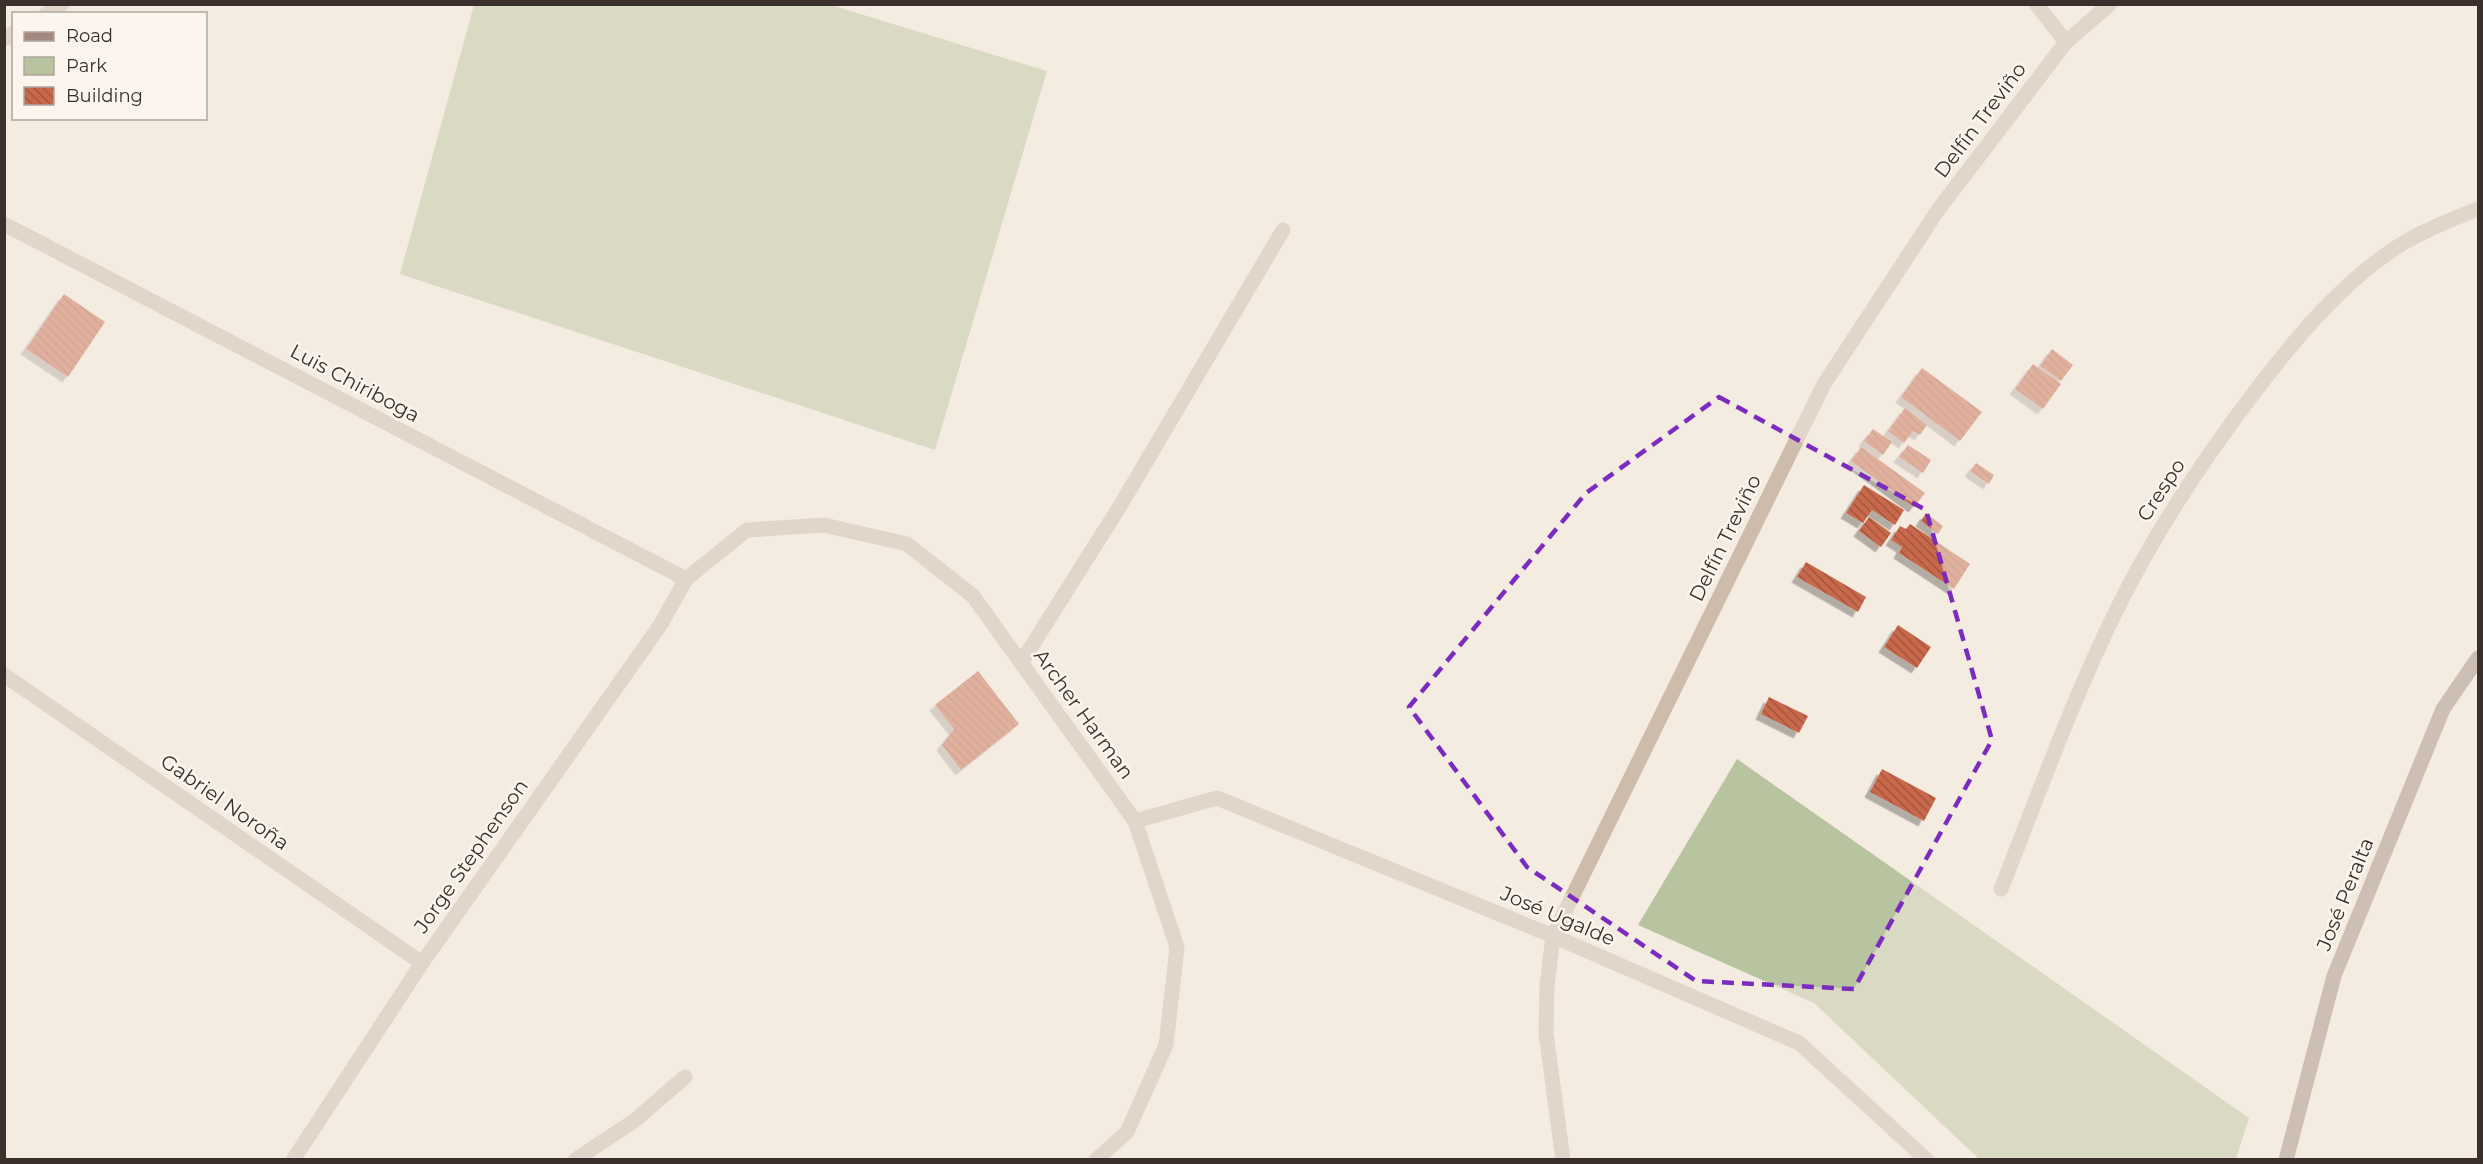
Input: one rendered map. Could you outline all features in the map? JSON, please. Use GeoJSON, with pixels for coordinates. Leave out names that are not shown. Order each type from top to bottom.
{"type":"FeatureCollection","features":[{"type":"Feature","properties":{"kind":"main road","name":"José Peralta"},"geometry":{"type":"LineString","coordinates":[[2286,1160],[2334,976],[2443,709],[2478,658]]}},
{"type":"Feature","properties":{"kind":"street"},"geometry":{"type":"LineString","coordinates":[[49,12],[62,4]]}},
{"type":"Feature","properties":{"kind":"street"},"geometry":{"type":"LineString","coordinates":[[2036,4],[2066,42]]}},
{"type":"Feature","properties":{"kind":"street","name":"Delfín Treviño"},"geometry":{"type":"LineString","coordinates":[[1563,1160],[1546,1033],[1546,986],[1553,936],[1824,384],[1938,210],[2066,42],[2110,4]]}},
{"type":"Feature","properties":{"kind":"street","name":"Crespo"},"geometry":{"type":"LineString","coordinates":[[2001,889],[2080,690],[2117,609],[2158,533],[2229,424],[2280,359],[2353,280],[2397,247],[2441,224],[2478,209]]}},
{"type":"Feature","properties":{"kind":"street","name":"Luis Chiriboga"},"geometry":{"type":"LineString","coordinates":[[4,224],[686,579]]}},
{"type":"Feature","properties":{"kind":"street"},"geometry":{"type":"LineString","coordinates":[[1021,663],[1119,506],[1283,230]]}},
{"type":"Feature","properties":{"kind":"street","name":"Archer Harman"},"geometry":{"type":"LineString","coordinates":[[686,579],[747,530],[824,525],[907,544],[973,596],[1135,821],[1177,947],[1166,1045],[1127,1132],[1096,1160]]}},
{"type":"Feature","properties":{"kind":"street","name":"Jorge Stephenson"},"geometry":{"type":"LineString","coordinates":[[293,1160],[422,963],[661,624],[686,579]]}},
{"type":"Feature","properties":{"kind":"street","name":"Gabriel Noroña"},"geometry":{"type":"LineString","coordinates":[[4,675],[422,963]]}},
{"type":"Feature","properties":{"kind":"street","name":"José Ugalde"},"geometry":{"type":"LineString","coordinates":[[1135,821],[1217,798],[1553,936],[1799,1043],[1927,1160]]}},
{"type":"Feature","properties":{"kind":"street"},"geometry":{"type":"LineString","coordinates":[[574,1160],[634,1121],[685,1077]]}},
{"type":"Feature","properties":{"kind":"highlighted area"},"geometry":{"type":"Polygon","coordinates":[[[1719,397],[1926,510],[1992,740],[1854,989],[1696,981],[1527,867],[1409,707],[1586,493],[1719,397]]]}},
{"type":"Feature","properties":{"kind":"green space"},"geometry":{"type":"Polygon","coordinates":[[[474,5],[831,5],[1047,71],[935,450],[400,274],[474,5]]]}},
{"type":"Feature","properties":{"kind":"green space"},"geometry":{"type":"Polygon","coordinates":[[[1737,759],[2249,1118],[2236,1159],[1979,1159],[1814,1003],[1638,925],[1737,759]]]}},
{"type":"Feature","properties":{"kind":"building"},"geometry":{"type":"Polygon","coordinates":[[[64,294],[105,322],[68,377],[26,349],[64,294]]]}},
{"type":"Feature","properties":{"kind":"building"},"geometry":{"type":"Polygon","coordinates":[[[2052,349],[2073,365],[2061,381],[2040,366],[2052,349]]]}},
{"type":"Feature","properties":{"kind":"building"},"geometry":{"type":"Polygon","coordinates":[[[2033,364],[2061,384],[2043,409],[2015,389],[2033,364]]]}},
{"type":"Feature","properties":{"kind":"building"},"geometry":{"type":"Polygon","coordinates":[[[1922,368],[1982,412],[1960,441],[1901,397],[1922,368]]]}},
{"type":"Feature","properties":{"kind":"building"},"geometry":{"type":"Polygon","coordinates":[[[1905,408],[1927,425],[1920,435],[1913,431],[1904,443],[1888,431],[1905,408]]]}},
{"type":"Feature","properties":{"kind":"building"},"geometry":{"type":"Polygon","coordinates":[[[1873,429],[1892,442],[1883,455],[1864,441],[1873,429]]]}},
{"type":"Feature","properties":{"kind":"building"},"geometry":{"type":"Polygon","coordinates":[[[1908,445],[1931,460],[1923,473],[1899,457],[1908,445]]]}},
{"type":"Feature","properties":{"kind":"building"},"geometry":{"type":"Polygon","coordinates":[[[1861,447],[1925,493],[1914,507],[1851,461],[1861,447]]]}},
{"type":"Feature","properties":{"kind":"building"},"geometry":{"type":"Polygon","coordinates":[[[1976,463],[1994,475],[1989,484],[1970,471],[1976,463]]]}},
{"type":"Feature","properties":{"kind":"building"},"geometry":{"type":"Polygon","coordinates":[[[1864,485],[1904,510],[1895,525],[1872,510],[1863,523],[1846,513],[1864,485]]]}},
{"type":"Feature","properties":{"kind":"building"},"geometry":{"type":"Polygon","coordinates":[[[1926,513],[1943,526],[1938,534],[1921,521],[1926,513]]]}},
{"type":"Feature","properties":{"kind":"building"},"geometry":{"type":"Polygon","coordinates":[[[1869,517],[1891,533],[1881,547],[1859,531],[1869,517]]]}},
{"type":"Feature","properties":{"kind":"building"},"geometry":{"type":"Polygon","coordinates":[[[1910,524],[1970,564],[1954,589],[1899,553],[1902,547],[1891,540],[1900,526],[1906,529],[1910,524]]]}},
{"type":"Feature","properties":{"kind":"building"},"geometry":{"type":"Polygon","coordinates":[[[1806,562],[1866,597],[1858,612],[1797,577],[1806,562]]]}},
{"type":"Feature","properties":{"kind":"building"},"geometry":{"type":"Polygon","coordinates":[[[1898,625],[1931,647],[1917,668],[1884,647],[1898,625]]]}},
{"type":"Feature","properties":{"kind":"building"},"geometry":{"type":"Polygon","coordinates":[[[978,671],[1019,724],[961,770],[942,745],[954,729],[935,705],[978,671]]]}},
{"type":"Feature","properties":{"kind":"building"},"geometry":{"type":"Polygon","coordinates":[[[1769,697],[1808,716],[1799,733],[1761,714],[1769,697]]]}},
{"type":"Feature","properties":{"kind":"building"},"geometry":{"type":"Polygon","coordinates":[[[1882,769],[1936,798],[1924,821],[1870,792],[1882,769]]]}}]}
